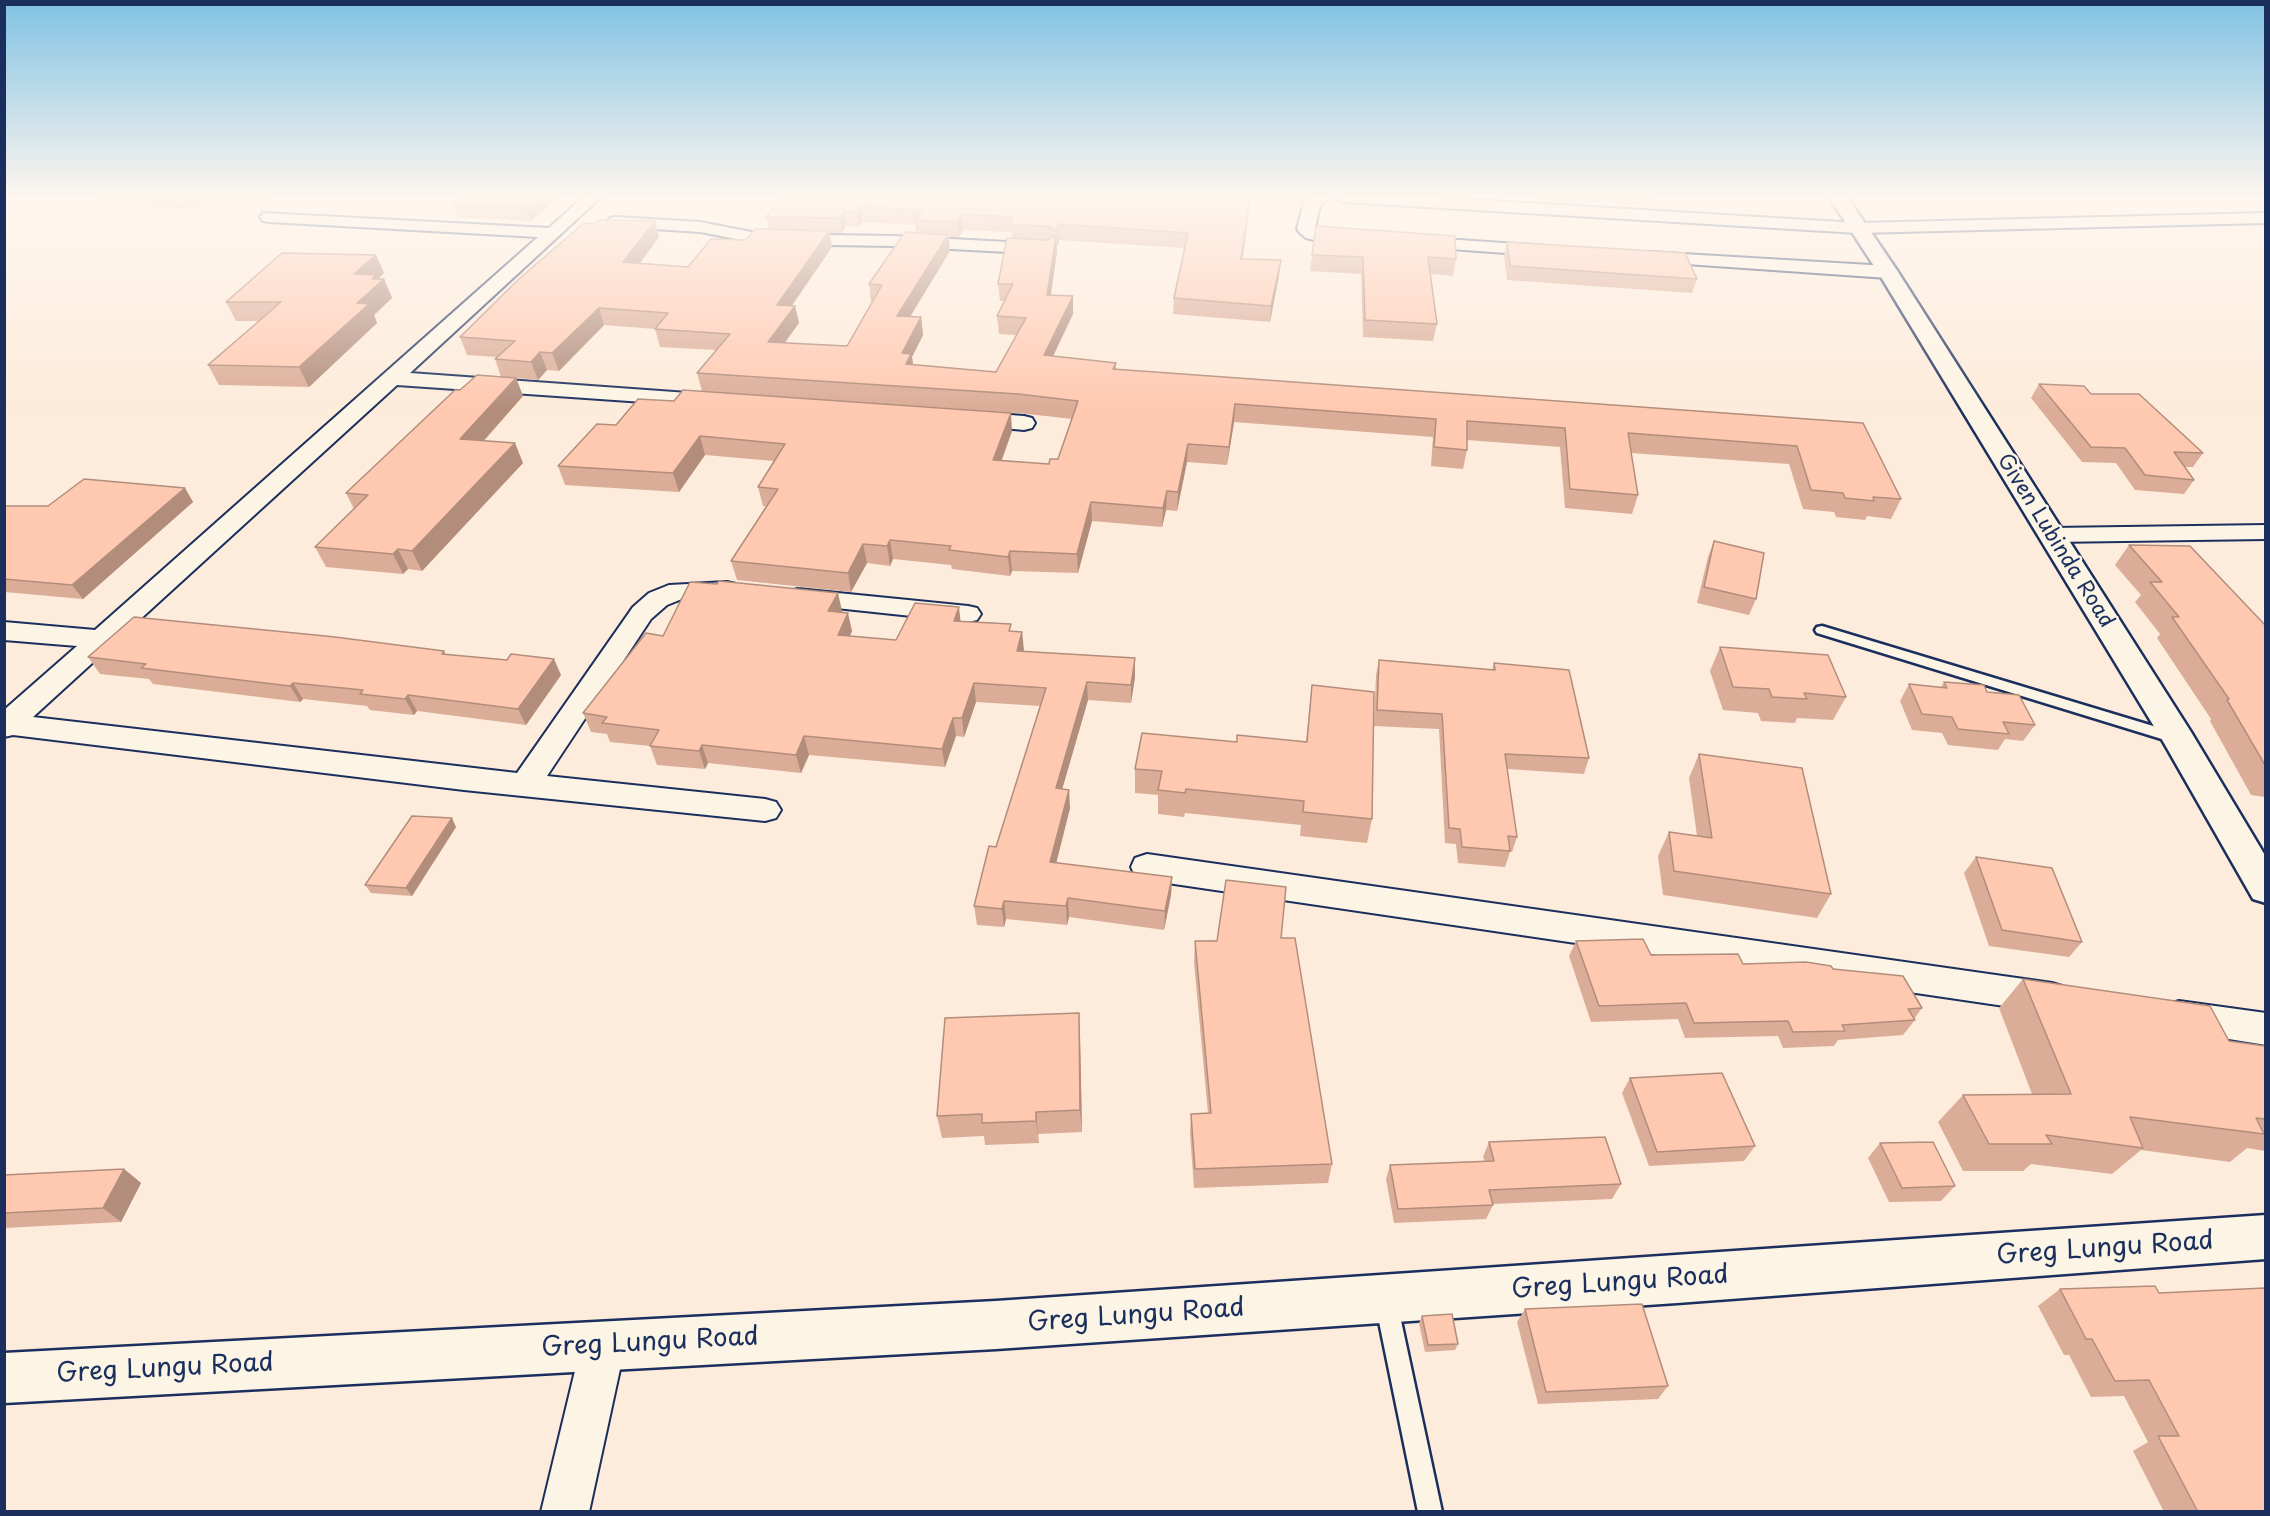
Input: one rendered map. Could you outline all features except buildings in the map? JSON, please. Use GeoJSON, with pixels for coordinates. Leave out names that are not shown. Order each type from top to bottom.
{"type":"FeatureCollection","features":[{"type":"Feature","properties":{"kind":"street"},"geometry":{"type":"LineString","coordinates":[[6,726],[513,268]]}},
{"type":"Feature","properties":{"kind":"street"},"geometry":{"type":"LineString","coordinates":[[1819,268],[1888,272]]}},
{"type":"Feature","properties":{"kind":"street","name":"Given Lubinda Road"},"geometry":{"type":"LineString","coordinates":[[1885,268],[2180,740],[2265,889]]}},
{"type":"Feature","properties":{"kind":"street"},"geometry":{"type":"LineString","coordinates":[[390,378],[742,403]]}},
{"type":"Feature","properties":{"kind":"street"},"geometry":{"type":"LineString","coordinates":[[954,418],[1024,423]]}},
{"type":"Feature","properties":{"kind":"street"},"geometry":{"type":"LineString","coordinates":[[2052,535],[2265,532]]}},
{"type":"Feature","properties":{"kind":"street"},"geometry":{"type":"LineString","coordinates":[[525,785],[642,613],[658,599],[678,591],[714,588],[968,614]]}},
{"type":"Feature","properties":{"kind":"street"},"geometry":{"type":"LineString","coordinates":[[4,631],[102,639]]}},
{"type":"Feature","properties":{"kind":"street"},"geometry":{"type":"LineString","coordinates":[[6,726],[765,810]]}},
{"type":"Feature","properties":{"kind":"street"},"geometry":{"type":"LineString","coordinates":[[1147,867],[2077,1002]]}},
{"type":"Feature","properties":{"kind":"street"},"geometry":{"type":"LineString","coordinates":[[2148,1012],[2265,1029]]}},
{"type":"Feature","properties":{"kind":"street","name":"Greg Lungu Road"},"geometry":{"type":"LineString","coordinates":[[4,1378],[996,1325],[2265,1237]]}},
{"type":"Feature","properties":{"kind":"street"},"geometry":{"type":"LineString","coordinates":[[565,1512],[603,1346]]}},
{"type":"Feature","properties":{"kind":"lane"},"geometry":{"type":"LineString","coordinates":[[1822,630],[2180,740]]}},
{"type":"Feature","properties":{"kind":"lane"},"geometry":{"type":"LineString","coordinates":[[1385,1299],[1430,1512]]}}]}
